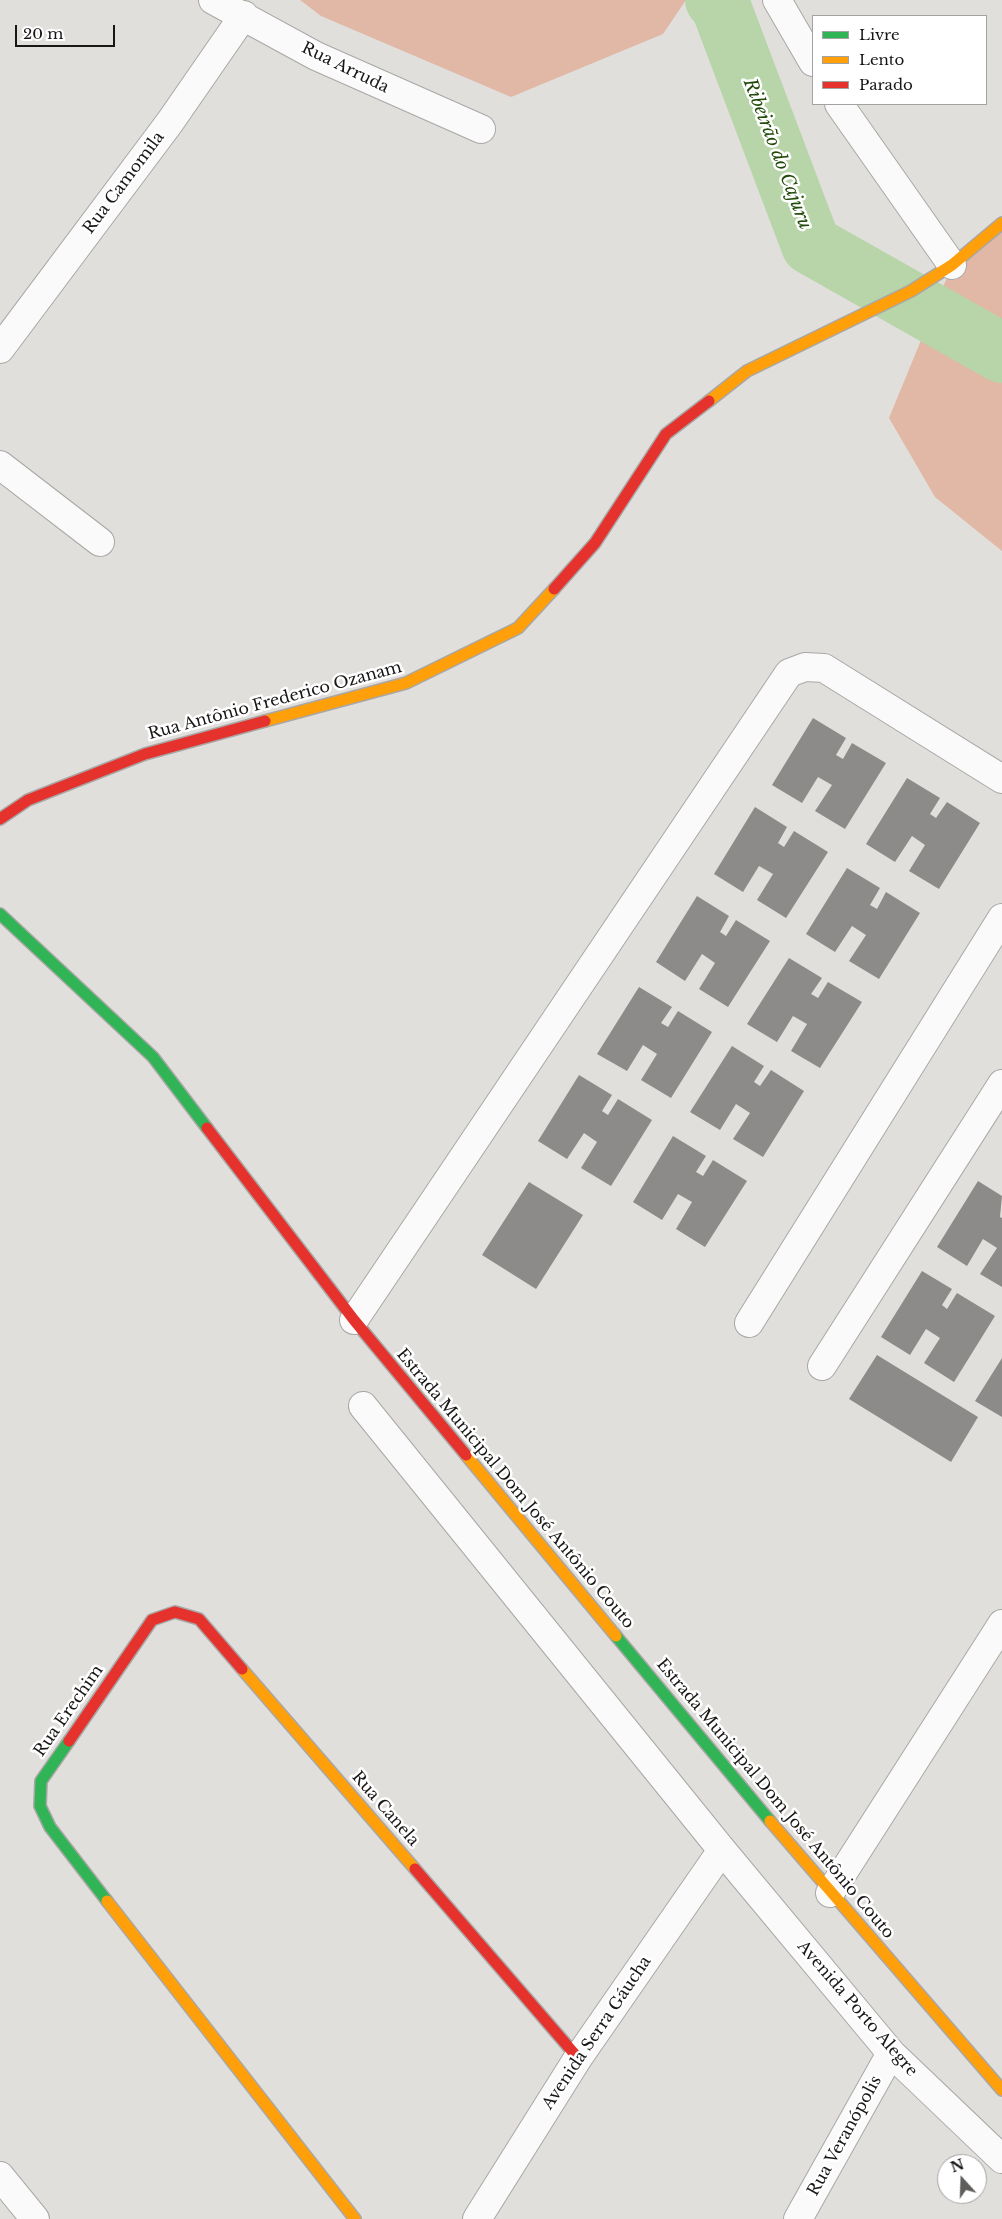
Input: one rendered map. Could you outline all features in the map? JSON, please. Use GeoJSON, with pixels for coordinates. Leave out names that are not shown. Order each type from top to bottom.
{"type":"FeatureCollection","features":[{"type":"Feature","properties":{"kind":"street","name":"Rua Arruda"},"geometry":{"type":"LineString","coordinates":[[213,0],[244,15],[316,56],[482,130]]}},
{"type":"Feature","properties":{"kind":"street"},"geometry":{"type":"LineString","coordinates":[[777,0],[812,60]]}},
{"type":"Feature","properties":{"kind":"street","name":"Rua Camomila"},"geometry":{"type":"LineString","coordinates":[[0,349],[170,122],[244,15]]}},
{"type":"Feature","properties":{"kind":"street"},"geometry":{"type":"LineString","coordinates":[[840,105],[952,265]]}},
{"type":"Feature","properties":{"kind":"street","name":"Rua Antônio Frederico Ozanam"},"geometry":{"type":"LineString","coordinates":[[0,819],[28,800],[145,754],[406,683],[518,628],[595,543],[666,434],[747,371],[910,291],[952,265],[1002,222]]}},
{"type":"Feature","properties":{"kind":"street"},"geometry":{"type":"LineString","coordinates":[[0,465],[100,542]]}},
{"type":"Feature","properties":{"kind":"street"},"geometry":{"type":"LineString","coordinates":[[354,1320],[789,673],[805,667],[824,668],[1002,779]]}},
{"type":"Feature","properties":{"kind":"street","name":"Estrada Municipal Dom José Antônio Couto"},"geometry":{"type":"LineString","coordinates":[[0,914],[153,1057],[354,1320],[830,1893],[1002,2090]]}},
{"type":"Feature","properties":{"kind":"street"},"geometry":{"type":"LineString","coordinates":[[749,1323],[1002,918]]}},
{"type":"Feature","properties":{"kind":"street"},"geometry":{"type":"LineString","coordinates":[[822,1366],[1002,1084]]}},
{"type":"Feature","properties":{"kind":"street","name":"Avenida Porto Alegre"},"geometry":{"type":"LineString","coordinates":[[363,1406],[722,1850],[891,2053],[1002,2159]]}},
{"type":"Feature","properties":{"kind":"street","name":"Rua Canela"},"geometry":{"type":"LineString","coordinates":[[152,1620],[175,1612],[199,1618],[578,2058]]}},
{"type":"Feature","properties":{"kind":"street","name":"Rua Erechim"},"geometry":{"type":"LineString","coordinates":[[152,1620],[41,1781],[40,1806],[50,1827],[355,2219]]}},
{"type":"Feature","properties":{"kind":"street"},"geometry":{"type":"LineString","coordinates":[[830,1893],[1002,1624]]}},
{"type":"Feature","properties":{"kind":"street","name":"Avenida Serra Gáucha"},"geometry":{"type":"LineString","coordinates":[[477,2219],[578,2058],[722,1850]]}},
{"type":"Feature","properties":{"kind":"street","name":"Rua Veranópolis"},"geometry":{"type":"LineString","coordinates":[[798,2219],[891,2053]]}},
{"type":"Feature","properties":{"kind":"street"},"geometry":{"type":"LineString","coordinates":[[0,2176],[35,2219]]}},
{"type":"Feature","properties":{"kind":"shaded area"},"geometry":{"type":"Polygon","coordinates":[[[300,0],[686,0],[663,34],[511,97],[321,16],[300,0]]]}},
{"type":"Feature","properties":{"kind":"shaded area"},"geometry":{"type":"Polygon","coordinates":[[[1002,223],[1002,551],[935,497],[889,418],[952,265],[1002,223]]]}},
{"type":"Feature","properties":{"kind":"building"},"geometry":{"type":"Polygon","coordinates":[[[813,718],[846,738],[836,755],[843,759],[852,743],[886,763],[845,829],[815,811],[832,785],[818,777],[802,803],[772,785],[813,718]]]}},
{"type":"Feature","properties":{"kind":"building"},"geometry":{"type":"Polygon","coordinates":[[[907,778],[940,798],[930,814],[936,818],[947,802],[980,823],[939,889],[909,871],[925,845],[912,836],[895,862],[866,844],[907,778]]]}},
{"type":"Feature","properties":{"kind":"building"},"geometry":{"type":"Polygon","coordinates":[[[755,807],[787,827],[778,843],[784,847],[794,831],[828,852],[786,918],[757,900],[773,874],[759,866],[743,892],[714,874],[755,807]]]}},
{"type":"Feature","properties":{"kind":"building"},"geometry":{"type":"Polygon","coordinates":[[[847,868],[880,888],[870,905],[877,909],[886,892],[920,913],[879,979],[849,961],[866,935],[852,926],[835,952],[806,934],[847,868]]]}},
{"type":"Feature","properties":{"kind":"building"},"geometry":{"type":"Polygon","coordinates":[[[697,896],[729,916],[720,932],[726,936],[736,920],[770,941],[728,1007],[699,989],[715,963],[702,954],[685,981],[656,962],[697,896]]]}},
{"type":"Feature","properties":{"kind":"building"},"geometry":{"type":"Polygon","coordinates":[[[789,958],[822,978],[811,994],[818,998],[828,982],[862,1002],[820,1068],[791,1051],[807,1024],[793,1016],[777,1042],[747,1024],[789,958]]]}},
{"type":"Feature","properties":{"kind":"building"},"geometry":{"type":"Polygon","coordinates":[[[639,987],[672,1007],[661,1023],[668,1027],[678,1011],[712,1032],[671,1098],[641,1080],[657,1054],[643,1045],[627,1071],[597,1054],[639,987]]]}},
{"type":"Feature","properties":{"kind":"building"},"geometry":{"type":"Polygon","coordinates":[[[732,1046],[764,1066],[754,1082],[760,1086],[771,1070],[804,1091],[763,1157],[733,1139],[750,1113],[736,1104],[720,1130],[690,1112],[732,1046]]]}},
{"type":"Feature","properties":{"kind":"building"},"geometry":{"type":"Polygon","coordinates":[[[579,1075],[612,1095],[602,1111],[608,1115],[618,1099],[652,1120],[611,1186],[581,1168],[597,1142],[584,1133],[567,1159],[538,1141],[579,1075]]]}},
{"type":"Feature","properties":{"kind":"building"},"geometry":{"type":"Polygon","coordinates":[[[673,1136],[706,1156],[696,1172],[703,1176],[713,1160],[747,1181],[705,1247],[676,1229],[692,1202],[678,1194],[662,1220],[633,1202],[673,1136]]]}},
{"type":"Feature","properties":{"kind":"building"},"geometry":{"type":"Polygon","coordinates":[[[978,1181],[1002,1196],[1000,1217],[1002,1218],[1002,1287],[980,1274],[997,1248],[983,1239],[967,1266],[937,1247],[978,1181]]]}},
{"type":"Feature","properties":{"kind":"building"},"geometry":{"type":"Polygon","coordinates":[[[529,1182],[583,1215],[536,1289],[482,1255],[529,1182]]]}},
{"type":"Feature","properties":{"kind":"building"},"geometry":{"type":"Polygon","coordinates":[[[922,1271],[952,1289],[942,1305],[947,1309],[957,1293],[995,1316],[954,1382],[924,1363],[940,1338],[926,1329],[910,1355],[881,1337],[922,1271]]]}},
{"type":"Feature","properties":{"kind":"building"},"geometry":{"type":"Polygon","coordinates":[[[877,1355],[978,1417],[951,1462],[849,1399],[877,1355]]]}},
{"type":"Feature","properties":{"kind":"building"},"geometry":{"type":"Polygon","coordinates":[[[1002,1358],[1002,1417],[975,1401],[1002,1358]]]}},
{"type":"Feature","properties":{"kind":"waterway","name":"Ribeirão do Cajuru"},"geometry":{"type":"LineString","coordinates":[[715,0],[721,7],[811,245],[1002,353]]}},
{"type":"Feature","properties":{"kind":"traffic: fast"},"geometry":{"type":"LineString","coordinates":[[0,914],[153,1057],[207,1128]]}},
{"type":"Feature","properties":{"kind":"traffic: fast"},"geometry":{"type":"LineString","coordinates":[[616,1636],[770,1821]]}},
{"type":"Feature","properties":{"kind":"traffic: fast"},"geometry":{"type":"LineString","coordinates":[[69,1741],[41,1781],[40,1806],[50,1827],[107,1901]]}},
{"type":"Feature","properties":{"kind":"traffic: slow"},"geometry":{"type":"LineString","coordinates":[[709,401],[747,371],[911,291],[952,265],[1002,223]]}},
{"type":"Feature","properties":{"kind":"traffic: slow"},"geometry":{"type":"LineString","coordinates":[[265,721],[406,683],[518,628],[554,589]]}},
{"type":"Feature","properties":{"kind":"traffic: slow"},"geometry":{"type":"LineString","coordinates":[[466,1455],[616,1636]]}},
{"type":"Feature","properties":{"kind":"traffic: slow"},"geometry":{"type":"LineString","coordinates":[[242,1669],[415,1869]]}},
{"type":"Feature","properties":{"kind":"traffic: slow"},"geometry":{"type":"LineString","coordinates":[[770,1821],[1002,2090]]}},
{"type":"Feature","properties":{"kind":"traffic: slow"},"geometry":{"type":"LineString","coordinates":[[107,1901],[355,2219]]}},
{"type":"Feature","properties":{"kind":"traffic: jam"},"geometry":{"type":"LineString","coordinates":[[554,589],[595,543],[666,434],[709,401]]}},
{"type":"Feature","properties":{"kind":"traffic: jam"},"geometry":{"type":"LineString","coordinates":[[0,819],[28,800],[145,754],[265,721]]}},
{"type":"Feature","properties":{"kind":"traffic: jam"},"geometry":{"type":"LineString","coordinates":[[207,1128],[354,1320],[466,1455]]}},
{"type":"Feature","properties":{"kind":"traffic: jam"},"geometry":{"type":"LineString","coordinates":[[69,1741],[152,1620],[175,1612],[199,1619],[242,1669]]}},
{"type":"Feature","properties":{"kind":"traffic: jam"},"geometry":{"type":"LineString","coordinates":[[415,1869],[578,2058]]}}]}
